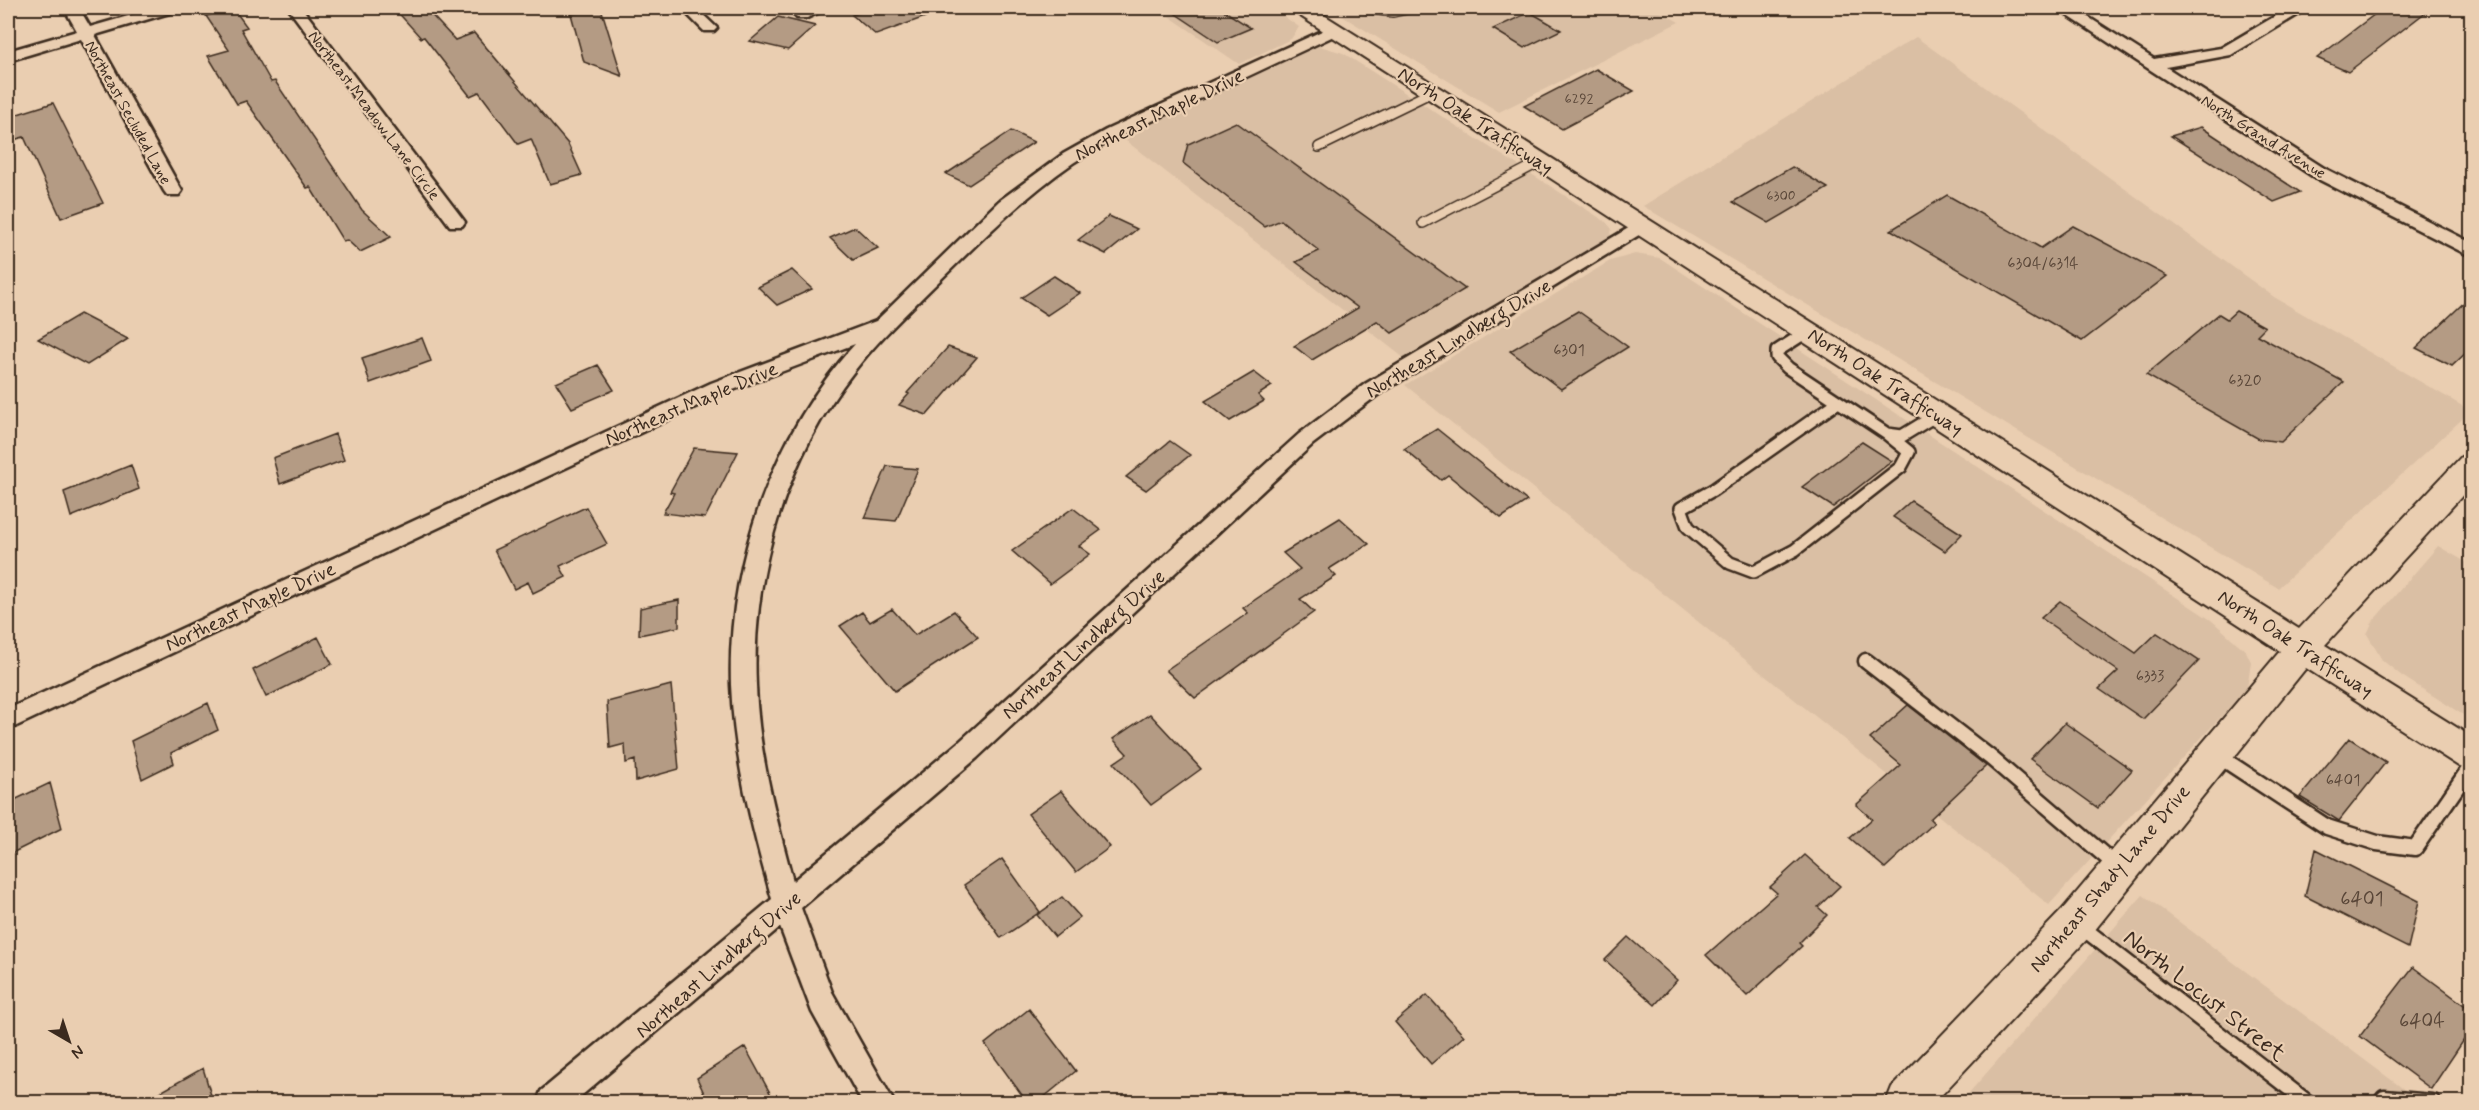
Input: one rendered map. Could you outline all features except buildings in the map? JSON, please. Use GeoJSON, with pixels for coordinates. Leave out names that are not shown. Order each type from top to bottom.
{"type":"FeatureCollection","features":[{"type":"Feature","properties":{"kind":"main road","name":"North Oak Trafficway"},"geometry":{"type":"LineString","coordinates":[[1299,8],[2472,756]]}},
{"type":"Feature","properties":{"kind":"main road","name":"Northeast Shady Lane Drive"},"geometry":{"type":"LineString","coordinates":[[1907,1102],[2076,923],[2303,647],[2472,465]]}},
{"type":"Feature","properties":{"kind":"street","name":"Northeast Secluded Lane"},"geometry":{"type":"LineString","coordinates":[[72,8],[173,191]]}},
{"type":"Feature","properties":{"kind":"street"},"geometry":{"type":"LineString","coordinates":[[8,56],[171,8]]}},
{"type":"Feature","properties":{"kind":"street","name":"Northeast Meadow Lane Circle"},"geometry":{"type":"LineString","coordinates":[[295,8],[456,222]]}},
{"type":"Feature","properties":{"kind":"street"},"geometry":{"type":"LineString","coordinates":[[688,8],[709,28]]}},
{"type":"Feature","properties":{"kind":"street"},"geometry":{"type":"LineString","coordinates":[[802,15],[820,8]]}},
{"type":"Feature","properties":{"kind":"street","name":"North Grand Avenue"},"geometry":{"type":"LineString","coordinates":[[2064,8],[2318,171],[2472,251]]}},
{"type":"Feature","properties":{"kind":"street"},"geometry":{"type":"LineString","coordinates":[[2152,64],[2225,52],[2299,8]]}},
{"type":"Feature","properties":{"kind":"street","name":"Northeast Maple Drive"},"geometry":{"type":"LineString","coordinates":[[8,720],[718,388],[883,326],[1005,205],[1069,158],[1112,134],[1335,30]]}},
{"type":"Feature","properties":{"kind":"street","name":"Northeast Lindberg Drive"},"geometry":{"type":"LineString","coordinates":[[552,1102],[787,906],[968,750],[1306,439],[1338,413],[1372,389],[1643,227]]}},
{"type":"Feature","properties":{"kind":"street"},"geometry":{"type":"LineString","coordinates":[[879,1102],[831,1020],[787,906],[761,810],[748,733],[743,660],[749,593],[764,527],[779,486],[805,428],[849,359],[883,326]]}},
{"type":"Feature","properties":{"kind":"lane"},"geometry":{"type":"LineString","coordinates":[[1370,8],[1393,12],[1411,8]]}},
{"type":"Feature","properties":{"kind":"lane"},"geometry":{"type":"LineString","coordinates":[[1319,147],[1432,92]]}},
{"type":"Feature","properties":{"kind":"lane"},"geometry":{"type":"LineString","coordinates":[[1423,222],[1540,162]]}},
{"type":"Feature","properties":{"kind":"lane"},"geometry":{"type":"LineString","coordinates":[[1808,331],[1778,351],[1778,357],[1788,369],[1887,434],[1909,452],[1901,467],[1795,550],[1754,572],[1730,563],[1688,527],[1681,508],[1713,490],[1838,402]]}},
{"type":"Feature","properties":{"kind":"lane"},"geometry":{"type":"LineString","coordinates":[[1887,434],[1902,436],[1938,414]]}},
{"type":"Feature","properties":{"kind":"lane"},"geometry":{"type":"LineString","coordinates":[[1866,661],[1991,758],[2120,869]]}},
{"type":"Feature","properties":{"kind":"lane"},"geometry":{"type":"LineString","coordinates":[[2215,753],[2327,827],[2377,843],[2415,848],[2472,765]]}},
{"type":"Feature","properties":{"kind":"lane","name":"North Locust Street"},"geometry":{"type":"LineString","coordinates":[[2076,923],[2307,1102]]}},
{"type":"Feature","properties":{"kind":"lane"},"geometry":{"type":"LineString","coordinates":[[2381,1102],[2384,1098],[2433,1102]]}},
{"type":"Feature","properties":{"kind":"shaded area"},"geometry":{"type":"Polygon","coordinates":[[[1157,8],[1272,8],[1299,27],[1291,39],[1239,64],[1157,8]]]}},
{"type":"Feature","properties":{"kind":"shaded area"},"geometry":{"type":"Polygon","coordinates":[[[1329,8],[1654,8],[1679,22],[1499,112],[1329,8]]]}},
{"type":"Feature","properties":{"kind":"shaded area"},"geometry":{"type":"Polygon","coordinates":[[[1916,37],[2274,297],[2471,411],[2278,588],[1643,206],[1916,37]]]}},
{"type":"Feature","properties":{"kind":"shaded area"},"geometry":{"type":"Polygon","coordinates":[[[1320,46],[1343,53],[1606,222],[1612,229],[1610,236],[1604,242],[1404,358],[1125,140],[1207,94],[1308,48],[1320,46]]]}},
{"type":"Feature","properties":{"kind":"shaded area"},"geometry":{"type":"Polygon","coordinates":[[[1635,254],[1660,258],[2211,620],[2246,651],[2251,662],[2247,688],[2049,905],[1405,385],[1610,261],[1635,254]]]}},
{"type":"Feature","properties":{"kind":"shaded area"},"geometry":{"type":"Polygon","coordinates":[[[2438,546],[2471,565],[2471,720],[2402,676],[2382,660],[2367,634],[2373,621],[2438,546]]]}},
{"type":"Feature","properties":{"kind":"shaded area"},"geometry":{"type":"Polygon","coordinates":[[[2143,895],[2421,1102],[1961,1102],[2143,895]]]}}]}
